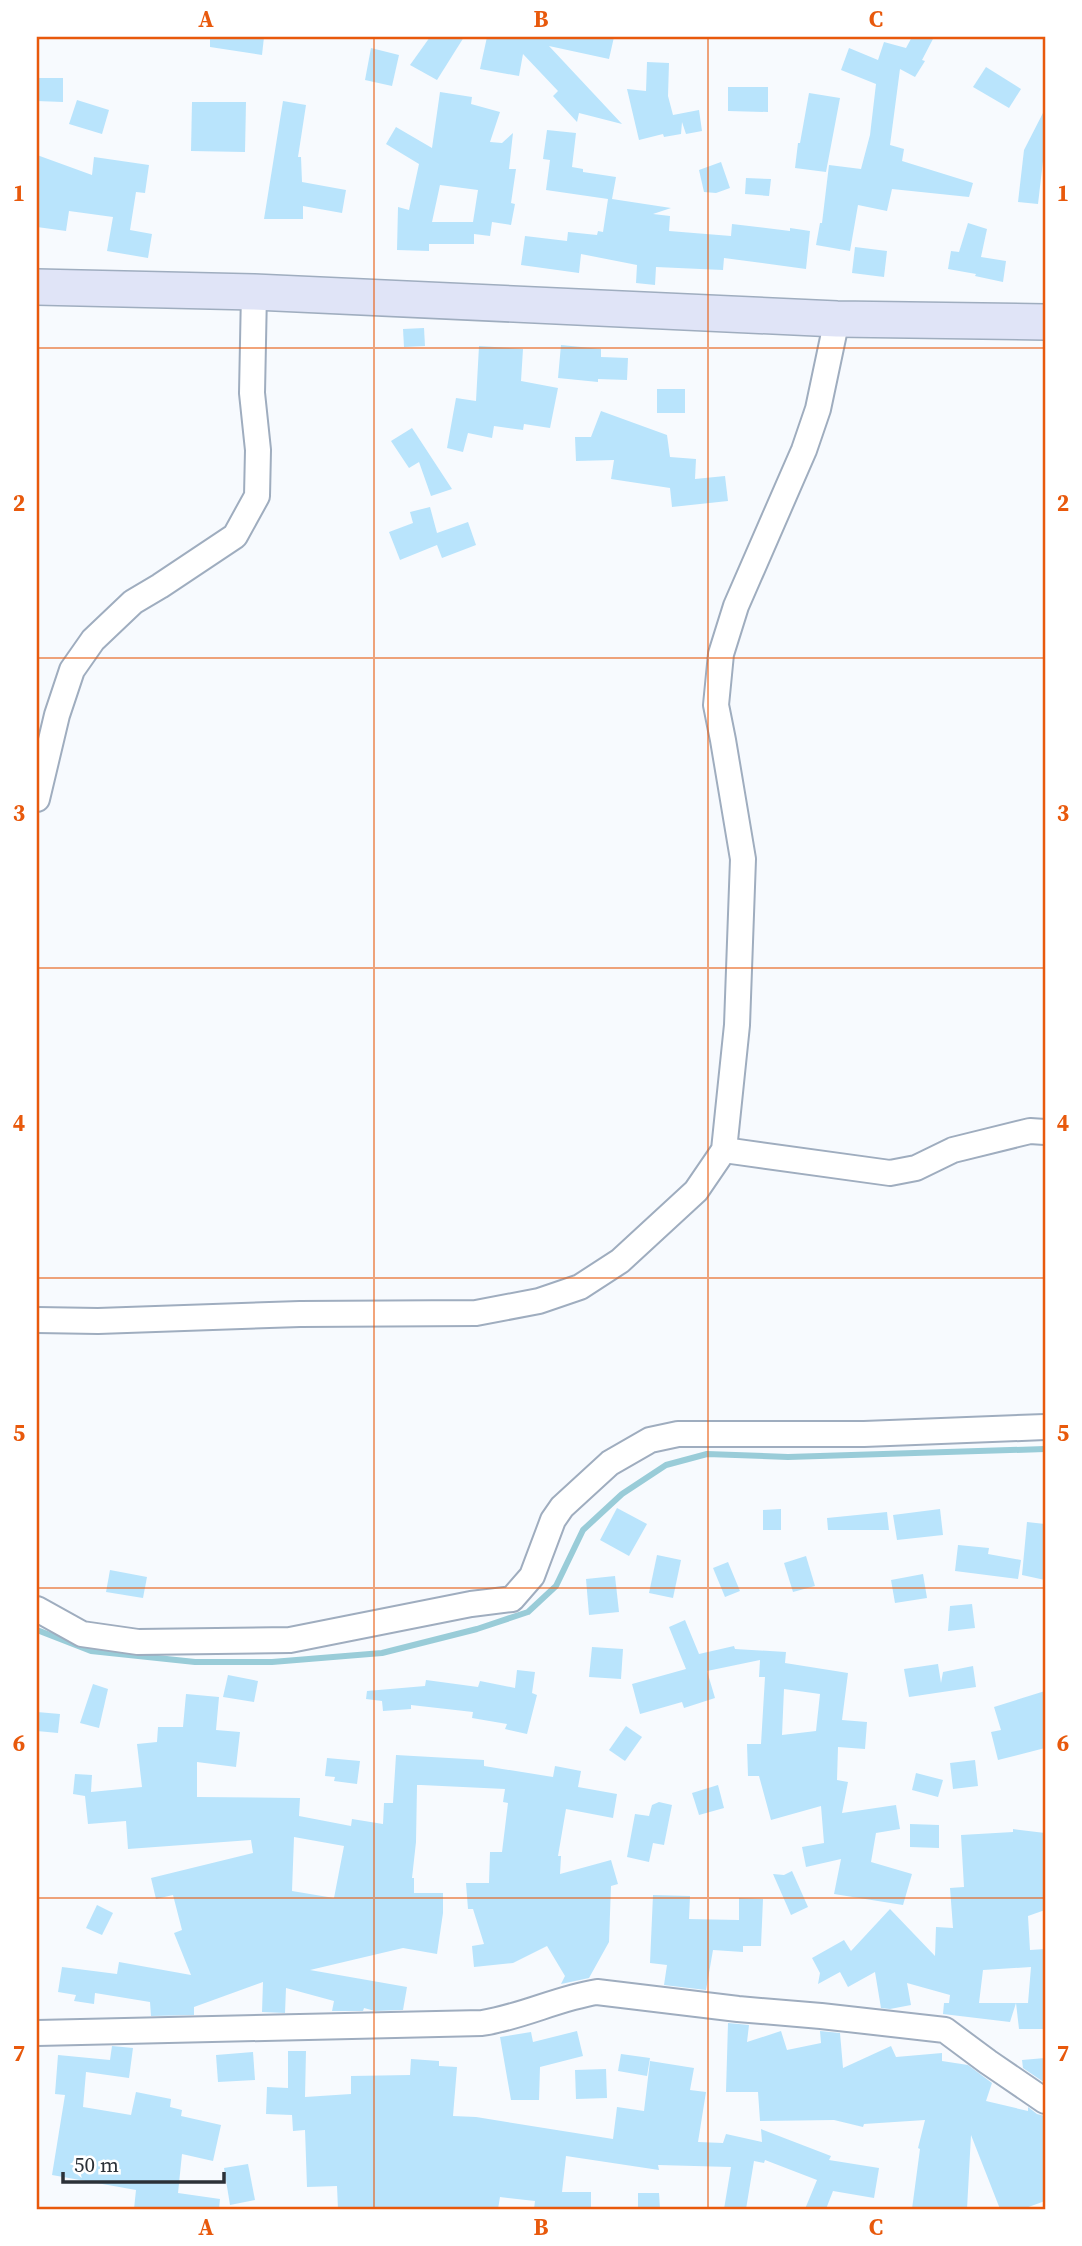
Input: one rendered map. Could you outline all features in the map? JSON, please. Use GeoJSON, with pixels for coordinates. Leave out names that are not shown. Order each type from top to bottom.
{"type":"FeatureCollection","features":[{"type":"Feature","properties":{"kind":"main road"},"geometry":{"type":"LineString","coordinates":[[37,287],[254,292],[838,318],[1045,322]]}},
{"type":"Feature","properties":{"kind":"street"},"geometry":{"type":"LineString","coordinates":[[37,799],[57,715],[72,670],[93,640],[133,602],[235,536],[257,496],[258,450],[252,393],[254,292]]}},
{"type":"Feature","properties":{"kind":"street"},"geometry":{"type":"LineString","coordinates":[[37,1320],[97,1321],[300,1314],[449,1314],[539,1301],[579,1287],[620,1261],[696,1191],[724,1150],[737,1025],[743,859],[716,705],[721,654],[736,606],[804,450],[818,409],[838,318]]}},
{"type":"Feature","properties":{"kind":"street"},"geometry":{"type":"LineString","coordinates":[[724,1150],[890,1173],[916,1168],[953,1150],[1030,1131],[1045,1132]]}},
{"type":"Feature","properties":{"kind":"street"},"geometry":{"type":"LineString","coordinates":[[37,1609],[82,1634],[138,1642],[290,1640],[471,1604],[512,1599],[532,1576],[554,1520],[562,1507],[610,1463],[650,1440],[678,1434],[864,1434],[1045,1427]]}},
{"type":"Feature","properties":{"kind":"street"},"geometry":{"type":"LineString","coordinates":[[37,2033],[482,2022],[507,2019],[579,1995],[597,1992],[945,2030],[1045,2101]]}},
{"type":"Feature","properties":{"kind":"building"},"geometry":{"type":"Polygon","coordinates":[[[210,37],[264,37],[262,55],[210,47],[210,37]]]}},
{"type":"Feature","properties":{"kind":"building"},"geometry":{"type":"Polygon","coordinates":[[[430,37],[464,37],[437,80],[410,65],[430,37]]]}},
{"type":"Feature","properties":{"kind":"building"},"geometry":{"type":"Polygon","coordinates":[[[487,37],[614,37],[609,59],[549,46],[622,124],[579,113],[577,122],[553,96],[558,91],[523,54],[519,76],[480,69],[487,37]]]}},
{"type":"Feature","properties":{"kind":"building"},"geometry":{"type":"Polygon","coordinates":[[[912,37],[934,37],[922,60],[925,61],[915,77],[900,69],[890,145],[904,149],[902,161],[973,183],[969,197],[892,189],[887,211],[858,205],[850,251],[816,245],[822,223],[829,165],[861,169],[870,135],[876,84],[841,70],[849,48],[878,60],[884,42],[906,48],[912,37]]]}},
{"type":"Feature","properties":{"kind":"building"},"geometry":{"type":"Polygon","coordinates":[[[371,48],[399,55],[392,86],[365,80],[371,48]]]}},
{"type":"Feature","properties":{"kind":"building"},"geometry":{"type":"Polygon","coordinates":[[[647,62],[669,63],[668,96],[673,115],[699,110],[702,131],[686,134],[682,122],[681,134],[664,137],[663,134],[639,140],[627,89],[646,91],[647,62]]]}},
{"type":"Feature","properties":{"kind":"building"},"geometry":{"type":"Polygon","coordinates":[[[986,67],[1021,89],[1009,108],[973,87],[986,67]]]}},
{"type":"Feature","properties":{"kind":"building"},"geometry":{"type":"Polygon","coordinates":[[[37,78],[63,78],[63,102],[37,101],[37,78]]]}},
{"type":"Feature","properties":{"kind":"building"},"geometry":{"type":"Polygon","coordinates":[[[728,87],[768,87],[768,112],[728,111],[728,87]]]}},
{"type":"Feature","properties":{"kind":"building"},"geometry":{"type":"Polygon","coordinates":[[[440,92],[472,97],[471,104],[500,112],[490,142],[502,143],[513,133],[509,169],[516,169],[511,203],[515,204],[511,225],[492,222],[490,236],[474,234],[474,244],[429,244],[429,251],[397,250],[398,207],[409,210],[419,164],[386,144],[396,127],[432,148],[440,92]],[[440,185],[432,222],[473,222],[478,190],[440,185]]]}},
{"type":"Feature","properties":{"kind":"building"},"geometry":{"type":"Polygon","coordinates":[[[809,93],[840,98],[826,172],[795,168],[809,93]]]}},
{"type":"Feature","properties":{"kind":"building"},"geometry":{"type":"Polygon","coordinates":[[[77,100],[109,110],[102,134],[69,124],[77,100]]]}},
{"type":"Feature","properties":{"kind":"building"},"geometry":{"type":"Polygon","coordinates":[[[283,101],[306,105],[298,157],[301,157],[302,182],[346,190],[342,213],[303,206],[303,219],[264,219],[283,101]]]}},
{"type":"Feature","properties":{"kind":"building"},"geometry":{"type":"Polygon","coordinates":[[[192,102],[246,102],[245,152],[191,151],[192,102]]]}},
{"type":"Feature","properties":{"kind":"building"},"geometry":{"type":"Polygon","coordinates":[[[1045,109],[1045,162],[1043,161],[1038,204],[1018,202],[1024,150],[1045,109]]]}},
{"type":"Feature","properties":{"kind":"building"},"geometry":{"type":"Polygon","coordinates":[[[547,130],[576,133],[572,167],[583,169],[583,172],[616,177],[612,199],[671,208],[653,214],[670,216],[669,231],[731,236],[732,224],[810,231],[806,269],[724,258],[723,270],[656,267],[655,285],[636,283],[637,265],[581,254],[579,273],[521,265],[525,236],[567,241],[568,232],[597,235],[598,231],[603,232],[608,199],[546,190],[550,160],[543,159],[547,130]]]}},
{"type":"Feature","properties":{"kind":"building"},"geometry":{"type":"Polygon","coordinates":[[[37,155],[92,175],[94,157],[149,165],[145,193],[136,192],[130,230],[152,234],[148,258],[107,251],[113,217],[69,211],[66,231],[37,227],[37,155]]]}},
{"type":"Feature","properties":{"kind":"building"},"geometry":{"type":"Polygon","coordinates":[[[721,162],[730,188],[716,193],[704,192],[699,170],[721,162]]]}},
{"type":"Feature","properties":{"kind":"building"},"geometry":{"type":"Polygon","coordinates":[[[746,178],[771,179],[769,196],[745,194],[746,178]]]}},
{"type":"Feature","properties":{"kind":"building"},"geometry":{"type":"Polygon","coordinates":[[[968,223],[987,229],[981,257],[1006,261],[1003,282],[948,269],[951,251],[959,252],[968,223]]]}},
{"type":"Feature","properties":{"kind":"building"},"geometry":{"type":"Polygon","coordinates":[[[855,247],[887,251],[884,277],[852,273],[855,247]]]}},
{"type":"Feature","properties":{"kind":"building"},"geometry":{"type":"Polygon","coordinates":[[[424,328],[425,346],[404,347],[403,329],[424,328]]]}},
{"type":"Feature","properties":{"kind":"building"},"geometry":{"type":"Polygon","coordinates":[[[561,345],[601,349],[601,357],[628,358],[627,380],[598,379],[598,382],[558,378],[561,345]]]}},
{"type":"Feature","properties":{"kind":"building"},"geometry":{"type":"Polygon","coordinates":[[[479,346],[523,349],[521,381],[558,388],[550,428],[524,424],[523,430],[494,426],[492,438],[468,433],[463,452],[447,448],[456,398],[476,401],[479,346]]]}},
{"type":"Feature","properties":{"kind":"building"},"geometry":{"type":"Polygon","coordinates":[[[657,389],[685,389],[685,413],[657,413],[657,389]]]}},
{"type":"Feature","properties":{"kind":"building"},"geometry":{"type":"Polygon","coordinates":[[[601,411],[667,435],[670,457],[696,459],[695,479],[725,476],[728,501],[672,507],[670,488],[611,479],[614,460],[576,461],[575,437],[591,437],[601,411]]]}},
{"type":"Feature","properties":{"kind":"building"},"geometry":{"type":"Polygon","coordinates":[[[412,428],[452,489],[431,496],[419,462],[409,468],[391,441],[412,428]]]}},
{"type":"Feature","properties":{"kind":"building"},"geometry":{"type":"Polygon","coordinates":[[[430,507],[437,533],[468,522],[476,545],[442,558],[437,545],[400,560],[389,532],[413,523],[410,512],[430,507]]]}},
{"type":"Feature","properties":{"kind":"building"},"geometry":{"type":"Polygon","coordinates":[[[617,1508],[647,1524],[629,1556],[600,1540],[617,1508]]]}},
{"type":"Feature","properties":{"kind":"building"},"geometry":{"type":"Polygon","coordinates":[[[781,1509],[781,1530],[763,1530],[763,1510],[781,1509]]]}},
{"type":"Feature","properties":{"kind":"building"},"geometry":{"type":"Polygon","coordinates":[[[940,1509],[943,1535],[897,1540],[893,1515],[940,1509]]]}},
{"type":"Feature","properties":{"kind":"building"},"geometry":{"type":"Polygon","coordinates":[[[887,1512],[889,1530],[828,1530],[827,1518],[887,1512]]]}},
{"type":"Feature","properties":{"kind":"building"},"geometry":{"type":"Polygon","coordinates":[[[1027,1522],[1045,1524],[1045,1580],[1022,1575],[1027,1522]]]}},
{"type":"Feature","properties":{"kind":"building"},"geometry":{"type":"Polygon","coordinates":[[[958,1545],[989,1548],[988,1554],[1021,1560],[1018,1579],[955,1571],[958,1545]]]}},
{"type":"Feature","properties":{"kind":"building"},"geometry":{"type":"Polygon","coordinates":[[[657,1555],[681,1560],[673,1598],[649,1593],[657,1555]]]}},
{"type":"Feature","properties":{"kind":"building"},"geometry":{"type":"Polygon","coordinates":[[[806,1556],[815,1586],[793,1592],[784,1563],[806,1556]]]}},
{"type":"Feature","properties":{"kind":"building"},"geometry":{"type":"Polygon","coordinates":[[[728,1562],[740,1591],[725,1597],[713,1568],[728,1562]]]}},
{"type":"Feature","properties":{"kind":"building"},"geometry":{"type":"Polygon","coordinates":[[[110,1570],[147,1577],[143,1598],[106,1592],[110,1570]]]}},
{"type":"Feature","properties":{"kind":"building"},"geometry":{"type":"Polygon","coordinates":[[[923,1574],[927,1598],[895,1603],[891,1580],[923,1574]]]}},
{"type":"Feature","properties":{"kind":"building"},"geometry":{"type":"Polygon","coordinates":[[[615,1576],[619,1612],[589,1615],[586,1579],[615,1576]]]}},
{"type":"Feature","properties":{"kind":"building"},"geometry":{"type":"Polygon","coordinates":[[[972,1604],[975,1628],[948,1631],[950,1606],[972,1604]]]}},
{"type":"Feature","properties":{"kind":"building"},"geometry":{"type":"Polygon","coordinates":[[[685,1620],[699,1654],[734,1646],[735,1649],[786,1652],[785,1663],[848,1673],[842,1720],[867,1722],[865,1749],[838,1747],[837,1780],[848,1782],[842,1813],[896,1805],[900,1829],[876,1833],[871,1862],[912,1874],[903,1905],[834,1894],[841,1859],[806,1867],[802,1847],[824,1843],[821,1806],[771,1820],[759,1776],[748,1776],[747,1744],[761,1744],[765,1677],[759,1677],[760,1660],[707,1671],[715,1698],[684,1708],[682,1702],[640,1714],[632,1684],[686,1669],[669,1627],[685,1620]],[[784,1689],[782,1735],[816,1731],[820,1694],[784,1689]]]}},
{"type":"Feature","properties":{"kind":"building"},"geometry":{"type":"Polygon","coordinates":[[[592,1647],[623,1649],[621,1679],[589,1677],[592,1647]]]}},
{"type":"Feature","properties":{"kind":"building"},"geometry":{"type":"Polygon","coordinates":[[[938,1664],[941,1683],[943,1672],[973,1666],[976,1687],[909,1697],[904,1669],[938,1664]]]}},
{"type":"Feature","properties":{"kind":"building"},"geometry":{"type":"Polygon","coordinates":[[[517,1670],[535,1672],[532,1693],[537,1695],[527,1734],[505,1729],[507,1724],[472,1718],[473,1712],[411,1705],[411,1709],[383,1711],[382,1701],[366,1699],[367,1691],[425,1686],[426,1680],[478,1687],[480,1681],[515,1688],[517,1670]]]}},
{"type":"Feature","properties":{"kind":"building"},"geometry":{"type":"Polygon","coordinates":[[[228,1675],[258,1681],[254,1702],[223,1697],[228,1675]]]}},
{"type":"Feature","properties":{"kind":"building"},"geometry":{"type":"Polygon","coordinates":[[[93,1684],[108,1689],[99,1728],[80,1723],[93,1684]]]}},
{"type":"Feature","properties":{"kind":"building"},"geometry":{"type":"Polygon","coordinates":[[[1045,1691],[1045,1748],[998,1760],[991,1732],[1001,1730],[994,1707],[1045,1691]]]}},
{"type":"Feature","properties":{"kind":"building"},"geometry":{"type":"Polygon","coordinates":[[[186,1694],[219,1697],[216,1730],[240,1732],[236,1767],[197,1762],[197,1797],[300,1798],[299,1816],[351,1826],[352,1819],[383,1824],[384,1803],[393,1803],[396,1755],[484,1760],[484,1766],[553,1777],[555,1766],[581,1771],[578,1787],[617,1794],[613,1818],[566,1809],[558,1856],[561,1856],[560,1874],[611,1860],[618,1884],[611,1886],[609,1942],[589,1978],[561,1984],[565,1976],[547,1946],[513,1963],[474,1967],[472,1946],[484,1944],[473,1909],[468,1909],[466,1883],[489,1883],[490,1852],[502,1852],[508,1803],[503,1802],[505,1789],[417,1785],[412,1878],[414,1893],[443,1893],[437,1954],[403,1948],[310,1970],[407,1987],[403,2010],[375,2011],[364,2008],[363,2011],[332,2011],[334,2001],[286,1988],[285,2013],[262,2012],[263,1982],[194,2007],[194,2015],[151,2016],[150,2002],[95,1993],[94,2004],[74,2001],[76,1995],[58,1992],[62,1967],[117,1974],[119,1962],[191,1975],[174,1933],[182,1930],[173,1895],[156,1899],[151,1878],[253,1853],[251,1840],[128,1849],[126,1821],[88,1824],[85,1796],[73,1794],[75,1774],[92,1775],[91,1792],[142,1787],[137,1744],[157,1742],[158,1727],[183,1727],[186,1694]],[[294,1837],[292,1891],[334,1898],[344,1846],[294,1837]]]}},
{"type":"Feature","properties":{"kind":"building"},"geometry":{"type":"Polygon","coordinates":[[[37,1712],[60,1714],[58,1733],[37,1731],[37,1712]]]}},
{"type":"Feature","properties":{"kind":"building"},"geometry":{"type":"Polygon","coordinates":[[[626,1726],[642,1737],[625,1761],[609,1750],[626,1726]]]}},
{"type":"Feature","properties":{"kind":"building"},"geometry":{"type":"Polygon","coordinates":[[[327,1758],[360,1761],[357,1784],[334,1781],[335,1777],[325,1776],[327,1758]]]}},
{"type":"Feature","properties":{"kind":"building"},"geometry":{"type":"Polygon","coordinates":[[[975,1760],[978,1786],[953,1789],[950,1763],[975,1760]]]}},
{"type":"Feature","properties":{"kind":"building"},"geometry":{"type":"Polygon","coordinates":[[[916,1773],[943,1780],[938,1797],[912,1790],[916,1773]]]}},
{"type":"Feature","properties":{"kind":"building"},"geometry":{"type":"Polygon","coordinates":[[[718,1785],[724,1808],[699,1815],[692,1793],[718,1785]]]}},
{"type":"Feature","properties":{"kind":"building"},"geometry":{"type":"Polygon","coordinates":[[[659,1802],[672,1805],[664,1845],[653,1843],[649,1862],[627,1857],[635,1814],[649,1816],[652,1805],[659,1802]]]}},
{"type":"Feature","properties":{"kind":"building"},"geometry":{"type":"Polygon","coordinates":[[[910,1824],[939,1825],[939,1848],[910,1847],[910,1824]]]}},
{"type":"Feature","properties":{"kind":"building"},"geometry":{"type":"Polygon","coordinates":[[[1013,1829],[1045,1833],[1045,1910],[1028,1916],[1030,1950],[1045,1949],[1045,2029],[1019,2029],[1016,2003],[1010,2022],[943,2014],[944,2003],[949,2003],[950,1995],[907,1983],[911,2005],[881,2008],[875,1972],[848,1987],[840,1972],[818,1984],[820,1973],[812,1958],[844,1940],[851,1951],[890,1909],[935,1956],[936,1927],[953,1928],[950,1888],[964,1887],[961,1835],[1013,1832],[1013,1829]],[[1031,1967],[983,1970],[979,2003],[1028,2003],[1031,1967]]]}},
{"type":"Feature","properties":{"kind":"building"},"geometry":{"type":"Polygon","coordinates":[[[792,1871],[808,1907],[791,1915],[773,1874],[784,1875],[792,1871]]]}},
{"type":"Feature","properties":{"kind":"building"},"geometry":{"type":"Polygon","coordinates":[[[653,1895],[690,1896],[689,1919],[739,1920],[739,1898],[763,1899],[761,1946],[743,1946],[743,1952],[713,1950],[706,1990],[664,1985],[667,1965],[650,1963],[653,1895]]]}},
{"type":"Feature","properties":{"kind":"building"},"geometry":{"type":"Polygon","coordinates":[[[97,1905],[113,1913],[102,1935],[86,1928],[97,1905]]]}},
{"type":"Feature","properties":{"kind":"building"},"geometry":{"type":"Polygon","coordinates":[[[728,2023],[749,2025],[747,2042],[781,2031],[787,2050],[821,2043],[820,2031],[840,2033],[843,2068],[891,2046],[896,2057],[942,2053],[942,2061],[968,2065],[992,2083],[986,2101],[1028,2111],[1028,2107],[1045,2116],[1045,2201],[1023,2209],[1000,2209],[971,2135],[967,2209],[912,2209],[918,2148],[925,2120],[864,2124],[863,2127],[834,2120],[760,2121],[758,2092],[726,2092],[728,2023]]]}},
{"type":"Feature","properties":{"kind":"building"},"geometry":{"type":"Polygon","coordinates":[[[577,2031],[583,2056],[540,2067],[539,2100],[511,2100],[500,2037],[531,2032],[533,2042],[577,2031]]]}},
{"type":"Feature","properties":{"kind":"building"},"geometry":{"type":"Polygon","coordinates":[[[112,2046],[133,2048],[129,2078],[86,2072],[83,2107],[131,2115],[136,2092],[171,2099],[170,2107],[182,2110],[181,2116],[221,2125],[213,2161],[182,2154],[178,2193],[220,2199],[219,2209],[134,2209],[136,2190],[52,2175],[65,2095],[55,2094],[58,2055],[110,2060],[112,2046]]]}},
{"type":"Feature","properties":{"kind":"building"},"geometry":{"type":"Polygon","coordinates":[[[288,2051],[306,2051],[305,2097],[351,2094],[351,2076],[410,2075],[411,2059],[439,2061],[439,2066],[457,2067],[453,2116],[476,2117],[613,2139],[617,2107],[644,2111],[650,2061],[694,2068],[690,2090],[706,2092],[698,2142],[723,2143],[726,2134],[762,2142],[761,2129],[831,2156],[829,2160],[879,2168],[874,2198],[833,2191],[826,2209],[805,2209],[817,2180],[765,2160],[764,2163],[754,2161],[746,2209],[724,2209],[731,2167],[658,2165],[659,2170],[566,2156],[562,2192],[591,2192],[591,2209],[534,2209],[535,2201],[500,2197],[498,2209],[338,2209],[337,2186],[307,2187],[305,2130],[293,2131],[292,2115],[266,2114],[267,2087],[288,2088],[288,2051]]]}},
{"type":"Feature","properties":{"kind":"building"},"geometry":{"type":"Polygon","coordinates":[[[253,2052],[255,2080],[218,2082],[216,2055],[253,2052]]]}},
{"type":"Feature","properties":{"kind":"building"},"geometry":{"type":"Polygon","coordinates":[[[621,2054],[650,2058],[647,2076],[618,2071],[621,2054]]]}},
{"type":"Feature","properties":{"kind":"building"},"geometry":{"type":"Polygon","coordinates":[[[1045,2058],[1045,2083],[1023,2068],[1022,2060],[1045,2058]]]}},
{"type":"Feature","properties":{"kind":"building"},"geometry":{"type":"Polygon","coordinates":[[[606,2069],[607,2098],[576,2099],[575,2070],[606,2069]]]}},
{"type":"Feature","properties":{"kind":"building"},"geometry":{"type":"Polygon","coordinates":[[[248,2164],[255,2200],[230,2205],[224,2168],[248,2164]]]}},
{"type":"Feature","properties":{"kind":"building"},"geometry":{"type":"Polygon","coordinates":[[[638,2193],[659,2193],[660,2209],[638,2209],[638,2193]]]}},
{"type":"Feature","properties":{"kind":"waterway"},"geometry":{"type":"LineString","coordinates":[[37,1630],[91,1651],[195,1662],[272,1662],[382,1653],[477,1629],[528,1612],[556,1586],[583,1530],[622,1494],[666,1465],[707,1454],[788,1457],[1045,1449]]}}]}
